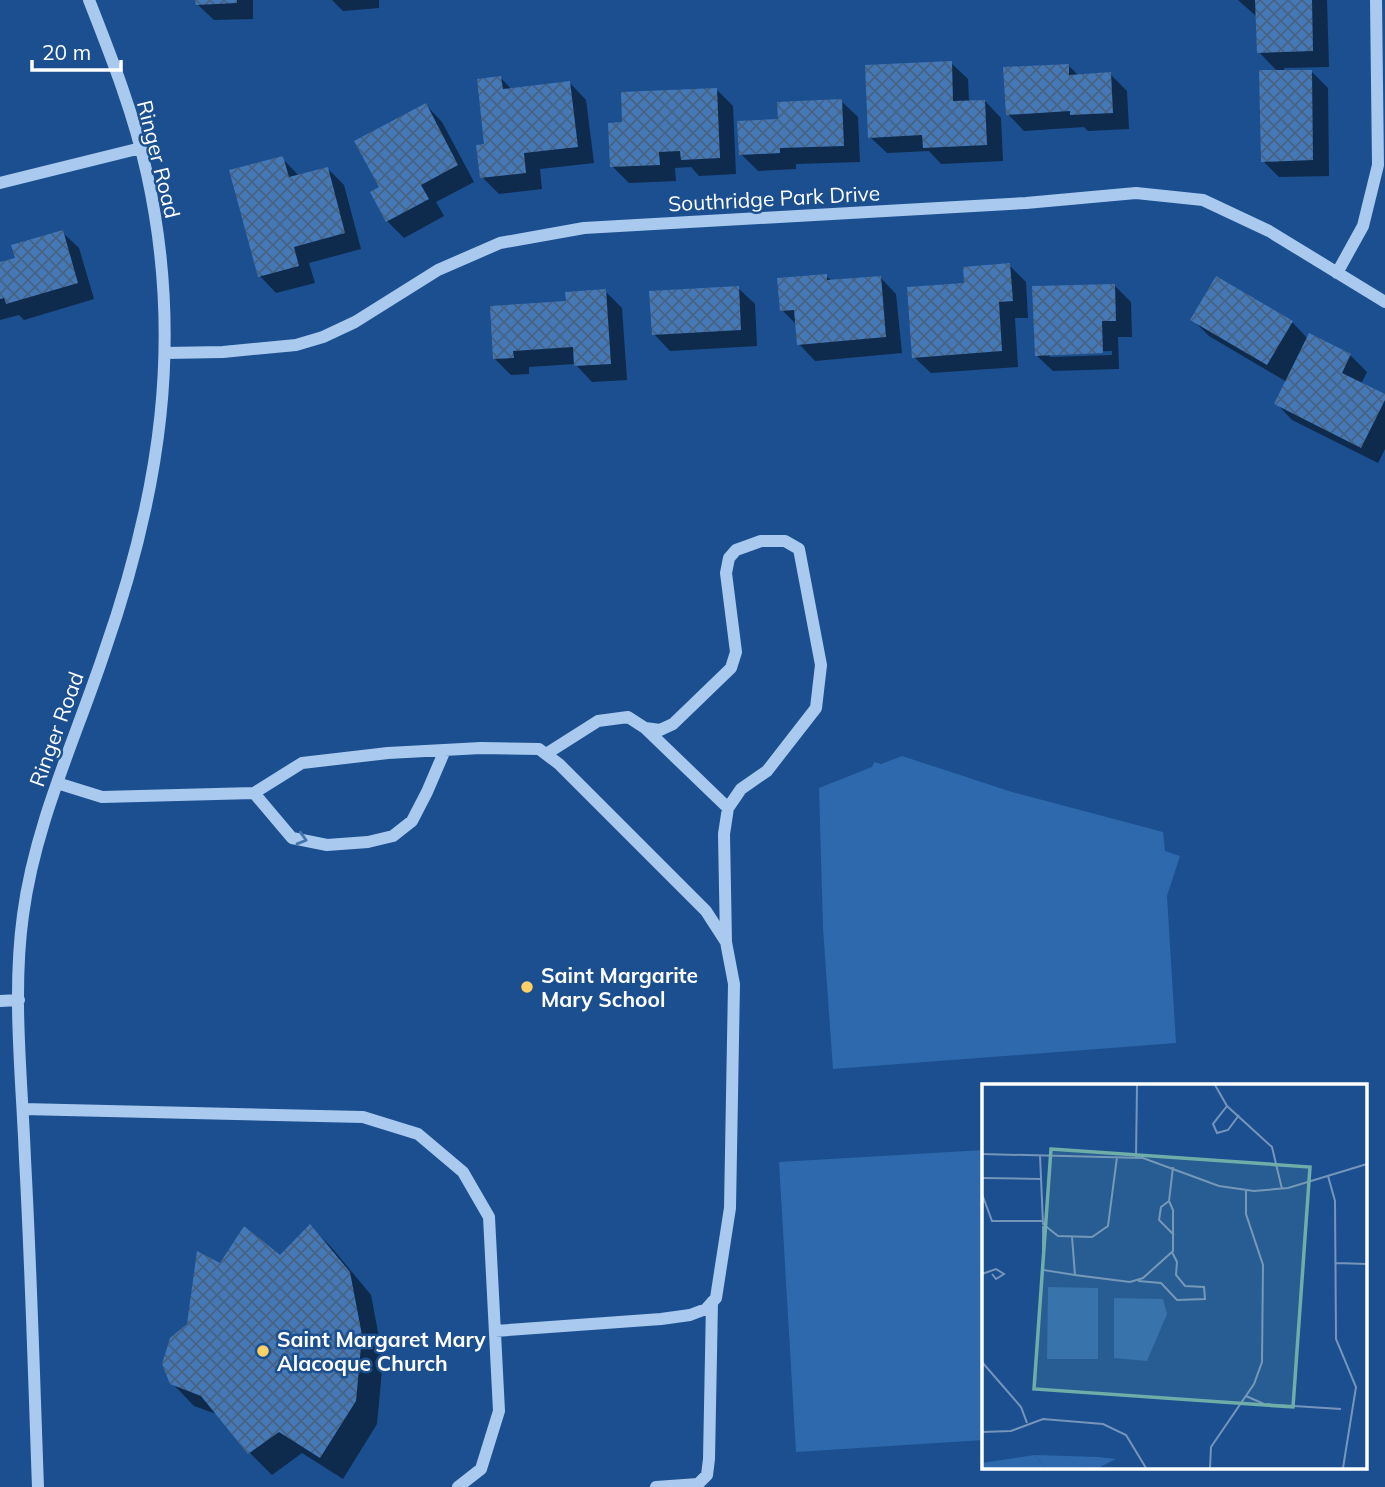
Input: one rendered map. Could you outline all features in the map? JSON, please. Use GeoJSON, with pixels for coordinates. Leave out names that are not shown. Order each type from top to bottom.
{"type":"FeatureCollection","features":[{"type":"Feature","properties":{"kind":"street","name":"Ringer Road"},"geometry":{"type":"LineString","coordinates":[[38,1487],[19,961],[29,875],[37,843],[135,558],[148,502],[161,422],[165,353],[161,262],[141,148],[89,0]]}},
{"type":"Feature","properties":{"kind":"street"},"geometry":{"type":"LineString","coordinates":[[1337,273],[1363,226],[1378,165],[1376,0]]}},
{"type":"Feature","properties":{"kind":"street"},"geometry":{"type":"LineString","coordinates":[[0,183],[141,148]]}},
{"type":"Feature","properties":{"kind":"street","name":"Southridge Park Drive"},"geometry":{"type":"LineString","coordinates":[[165,353],[223,352],[296,345],[323,337],[355,322],[438,270],[499,243],[584,228],[1026,203],[1136,194],[1203,200],[1269,231],[1385,302]]}},
{"type":"Feature","properties":{"kind":"street"},"geometry":{"type":"LineString","coordinates":[[495,1331],[690,1315],[706,1309],[716,1298],[730,1208],[734,984],[726,942],[724,834],[728,808],[741,789],[767,771],[816,708],[821,665],[799,549],[785,541],[761,541],[736,550],[729,558],[726,573],[736,652],[731,668],[673,724],[660,730],[645,728]]}},
{"type":"Feature","properties":{"kind":"street"},"geometry":{"type":"LineString","coordinates":[[546,754],[576,732],[598,721],[628,717],[645,728],[728,808]]}},
{"type":"Feature","properties":{"kind":"street"},"geometry":{"type":"LineString","coordinates":[[57,783],[102,797],[254,793],[302,763],[388,753],[539,748],[559,764],[706,911],[726,942]]}},
{"type":"Feature","properties":{"kind":"street"},"geometry":{"type":"LineString","coordinates":[[254,793],[292,838],[327,845],[368,842],[393,836],[412,821],[445,750]]}},
{"type":"Feature","properties":{"kind":"street"},"geometry":{"type":"LineString","coordinates":[[0,1001],[19,1000]]}},
{"type":"Feature","properties":{"kind":"street"},"geometry":{"type":"LineString","coordinates":[[23,1109],[363,1117],[418,1133],[463,1172],[489,1217],[499,1411],[481,1469],[458,1487]]}},
{"type":"Feature","properties":{"kind":"street"},"geometry":{"type":"LineString","coordinates":[[656,1487],[698,1484],[707,1475],[712,1302]]}},
{"type":"Feature","properties":{"kind":"shaded area"},"geometry":{"type":"Polygon","coordinates":[[[902,756],[1012,792],[1163,832],[1165,851],[1180,856],[1167,896],[1176,1043],[833,1069],[823,928],[819,788],[872,767],[874,762],[881,764],[902,756]]]}},
{"type":"Feature","properties":{"kind":"shaded area"},"geometry":{"type":"Polygon","coordinates":[[[982,1150],[982,1440],[796,1452],[779,1162],[982,1150]]]}},
{"type":"Feature","properties":{"kind":"building"},"geometry":{"type":"Polygon","coordinates":[[[195,0],[237,0],[237,3],[196,5],[195,0]]]}},
{"type":"Feature","properties":{"kind":"building"},"geometry":{"type":"Polygon","coordinates":[[[1255,0],[1312,0],[1313,51],[1257,53],[1255,0]]]}},
{"type":"Feature","properties":{"kind":"building"},"geometry":{"type":"Polygon","coordinates":[[[952,61],[953,101],[985,100],[987,145],[923,148],[922,135],[868,138],[865,65],[952,61]]]}},
{"type":"Feature","properties":{"kind":"building"},"geometry":{"type":"Polygon","coordinates":[[[1069,64],[1069,75],[1111,72],[1113,113],[1070,115],[1070,111],[1006,115],[1003,67],[1069,64]]]}},
{"type":"Feature","properties":{"kind":"building"},"geometry":{"type":"Polygon","coordinates":[[[1259,70],[1312,70],[1313,160],[1261,162],[1259,70]]]}},
{"type":"Feature","properties":{"kind":"building"},"geometry":{"type":"Polygon","coordinates":[[[501,76],[503,89],[570,81],[578,147],[524,153],[526,173],[480,178],[476,145],[484,144],[477,79],[501,76]]]}},
{"type":"Feature","properties":{"kind":"building"},"geometry":{"type":"Polygon","coordinates":[[[717,88],[720,158],[681,160],[680,151],[659,152],[660,165],[610,167],[608,123],[622,122],[621,92],[717,88]]]}},
{"type":"Feature","properties":{"kind":"building"},"geometry":{"type":"Polygon","coordinates":[[[842,99],[844,146],[780,148],[780,153],[739,155],[737,121],[778,119],[777,102],[842,99]]]}},
{"type":"Feature","properties":{"kind":"building"},"geometry":{"type":"Polygon","coordinates":[[[426,103],[458,165],[421,185],[429,199],[386,222],[370,192],[379,187],[354,141],[426,103]]]}},
{"type":"Feature","properties":{"kind":"building"},"geometry":{"type":"Polygon","coordinates":[[[283,156],[289,177],[328,167],[345,233],[294,247],[299,266],[258,277],[229,170],[283,156]]]}},
{"type":"Feature","properties":{"kind":"building"},"geometry":{"type":"Polygon","coordinates":[[[63,230],[78,283],[6,304],[4,298],[0,299],[0,262],[15,258],[11,245],[63,230]]]}},
{"type":"Feature","properties":{"kind":"building"},"geometry":{"type":"Polygon","coordinates":[[[1010,263],[1013,301],[999,302],[1002,351],[912,358],[907,287],[964,283],[963,267],[1010,263]]]}},
{"type":"Feature","properties":{"kind":"building"},"geometry":{"type":"Polygon","coordinates":[[[827,274],[827,280],[881,276],[886,337],[797,345],[794,310],[780,311],[777,278],[827,274]]]}},
{"type":"Feature","properties":{"kind":"building"},"geometry":{"type":"Polygon","coordinates":[[[1216,276],[1293,321],[1267,365],[1190,320],[1216,276]]]}},
{"type":"Feature","properties":{"kind":"building"},"geometry":{"type":"Polygon","coordinates":[[[1115,284],[1116,321],[1102,321],[1103,353],[1035,356],[1032,286],[1115,284]]]}},
{"type":"Feature","properties":{"kind":"building"},"geometry":{"type":"Polygon","coordinates":[[[739,286],[741,330],[652,335],[649,291],[739,286]]]}},
{"type":"Feature","properties":{"kind":"building"},"geometry":{"type":"Polygon","coordinates":[[[606,289],[611,364],[574,366],[573,347],[513,351],[514,358],[493,359],[490,306],[566,301],[565,292],[606,289]]]}},
{"type":"Feature","properties":{"kind":"building"},"geometry":{"type":"Polygon","coordinates":[[[1309,333],[1351,354],[1342,373],[1385,394],[1385,400],[1361,448],[1274,404],[1309,333]]]}},
{"type":"Feature","properties":{"kind":"building","name":"Saint Margaret Mary Alacoque Church"},"geometry":{"type":"Polygon","coordinates":[[[310,1224],[350,1272],[362,1335],[356,1401],[320,1458],[279,1432],[248,1454],[201,1396],[170,1384],[162,1364],[170,1338],[187,1324],[197,1251],[220,1263],[244,1226],[280,1255],[310,1224]]]}},
{"type":"Feature","properties":{"kind":"place","name":"Saint Margarite Mary School"},"geometry":{"type":"Point","coordinates":[527,987]}},
{"type":"Feature","properties":{"kind":"place","name":"Saint Margaret Mary Alacoque Church"},"geometry":{"type":"Point","coordinates":[263,1351]}}]}
